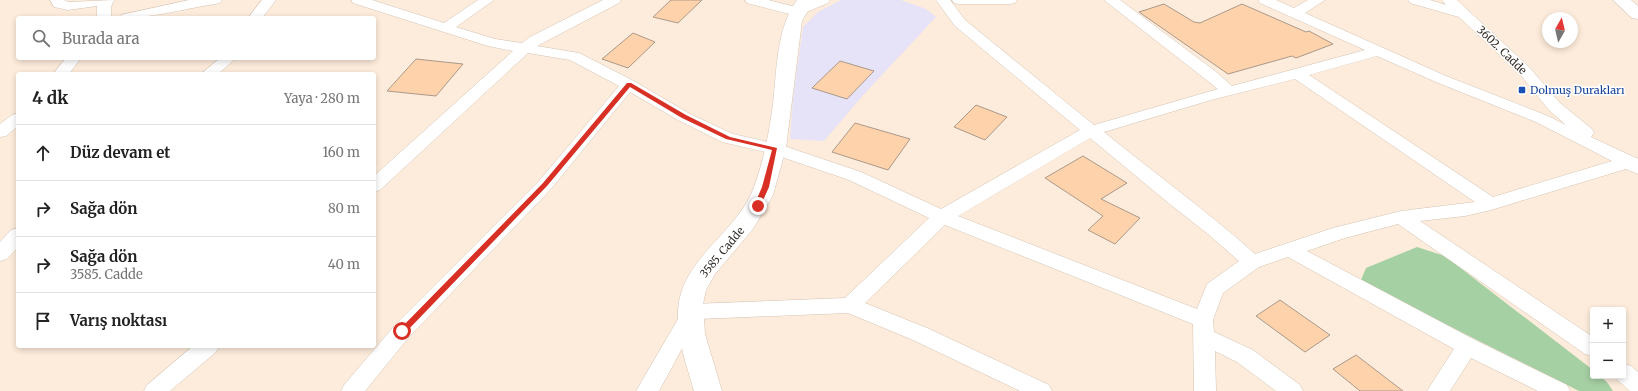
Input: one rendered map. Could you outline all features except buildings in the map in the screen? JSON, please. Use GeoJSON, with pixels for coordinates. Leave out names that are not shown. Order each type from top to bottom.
{"type":"FeatureCollection","features":[{"type":"Feature","properties":{"kind":"main road"},"geometry":{"type":"LineString","coordinates":[[1621,0],[1638,14]]}},
{"type":"Feature","properties":{"kind":"main road"},"geometry":{"type":"LineString","coordinates":[[1634,0],[1638,3]]}},
{"type":"Feature","properties":{"kind":"main road","name":"3585. Cadde"},"geometry":{"type":"LineString","coordinates":[[708,391],[691,329],[692,295],[700,278],[746,224],[758,206],[766,187],[775,149],[791,34],[801,6]]}},
{"type":"Feature","properties":{"kind":"street"},"geometry":{"type":"LineString","coordinates":[[57,0],[58,4],[68,6],[106,0],[104,16]]}},
{"type":"Feature","properties":{"kind":"street"},"geometry":{"type":"LineString","coordinates":[[133,16],[172,4],[215,0]]}},
{"type":"Feature","properties":{"kind":"street"},"geometry":{"type":"LineString","coordinates":[[257,16],[269,0]]}},
{"type":"Feature","properties":{"kind":"street"},"geometry":{"type":"LineString","coordinates":[[358,0],[493,43],[574,56],[629,84],[684,117],[728,138],[775,149],[855,176],[942,217],[1096,276],[1139,296],[1204,329],[1245,356],[1292,391]]}},
{"type":"Feature","properties":{"kind":"street"},"geometry":{"type":"LineString","coordinates":[[445,28],[488,0]]}},
{"type":"Feature","properties":{"kind":"street"},"geometry":{"type":"LineString","coordinates":[[376,184],[534,40],[614,0]]}},
{"type":"Feature","properties":{"kind":"street"},"geometry":{"type":"LineString","coordinates":[[752,0],[801,6],[823,0]]}},
{"type":"Feature","properties":{"kind":"street"},"geometry":{"type":"LineString","coordinates":[[944,0],[960,23],[1177,201],[1215,229],[1252,262]]}},
{"type":"Feature","properties":{"kind":"street"},"geometry":{"type":"LineString","coordinates":[[960,0],[1010,0]]}},
{"type":"Feature","properties":{"kind":"street"},"geometry":{"type":"LineString","coordinates":[[1111,0],[1210,74],[1230,91]]}},
{"type":"Feature","properties":{"kind":"street"},"geometry":{"type":"LineString","coordinates":[[1265,0],[1441,79],[1542,119],[1635,164]]}},
{"type":"Feature","properties":{"kind":"street"},"geometry":{"type":"LineString","coordinates":[[1295,13],[1318,0]]}},
{"type":"Feature","properties":{"kind":"street"},"geometry":{"type":"LineString","coordinates":[[1415,0],[1466,15]]}},
{"type":"Feature","properties":{"kind":"street","name":"3602. Cadde"},"geometry":{"type":"LineString","coordinates":[[1449,0],[1524,70],[1554,106],[1580,128],[1635,164]]}},
{"type":"Feature","properties":{"kind":"street"},"geometry":{"type":"LineString","coordinates":[[850,305],[942,217],[1091,131],[1230,91],[1378,51]]}},
{"type":"Feature","properties":{"kind":"street"},"geometry":{"type":"LineString","coordinates":[[63,72],[72,60]]}},
{"type":"Feature","properties":{"kind":"street"},"geometry":{"type":"LineString","coordinates":[[212,72],[226,60]]}},
{"type":"Feature","properties":{"kind":"street"},"geometry":{"type":"LineString","coordinates":[[1297,74],[1491,204]]}},
{"type":"Feature","properties":{"kind":"street"},"geometry":{"type":"LineString","coordinates":[[352,391],[402,331],[545,185],[629,84]]}},
{"type":"Feature","properties":{"kind":"street"},"geometry":{"type":"LineString","coordinates":[[0,132],[16,120]]}},
{"type":"Feature","properties":{"kind":"street"},"geometry":{"type":"LineString","coordinates":[[1205,391],[1204,329],[1214,289],[1252,262],[1401,217],[1465,210],[1635,164]]}},
{"type":"Feature","properties":{"kind":"street"},"geometry":{"type":"LineString","coordinates":[[1401,217],[1590,346]]}},
{"type":"Feature","properties":{"kind":"street"},"geometry":{"type":"LineString","coordinates":[[1290,250],[1467,346],[1559,391]]}},
{"type":"Feature","properties":{"kind":"street"},"geometry":{"type":"LineString","coordinates":[[647,391],[692,312],[850,305],[920,334],[1041,391]]}},
{"type":"Feature","properties":{"kind":"street"},"geometry":{"type":"LineString","coordinates":[[1438,391],[1467,346]]}},
{"type":"Feature","properties":{"kind":"street"},"geometry":{"type":"LineString","coordinates":[[155,391],[206,348]]}},
{"type":"Feature","properties":{"kind":"street"},"geometry":{"type":"LineString","coordinates":[[1626,375],[1638,385]]}},
{"type":"Feature","properties":{"kind":"shaded area"},"geometry":{"type":"Polygon","coordinates":[[[841,0],[901,0],[926,9],[936,17],[866,92],[824,141],[790,139],[793,98],[803,27],[818,12],[841,0]]]}},
{"type":"Feature","properties":{"kind":"green space"},"geometry":{"type":"Polygon","coordinates":[[[1417,247],[1445,256],[1590,368],[1590,379],[1604,379],[1613,391],[1579,391],[1363,283],[1361,280],[1366,268],[1417,247]]]}},
{"type":"Feature","properties":{"kind":"place","name":"Dolmuş Durakları"},"geometry":{"type":"Point","coordinates":[1522,90]}},
{"type":"Feature","properties":{"kind":"route"},"geometry":{"type":"LineString","coordinates":[[402,331],[545,185],[629,84],[684,117],[728,138],[775,149],[766,187],[758,206]]}}]}
